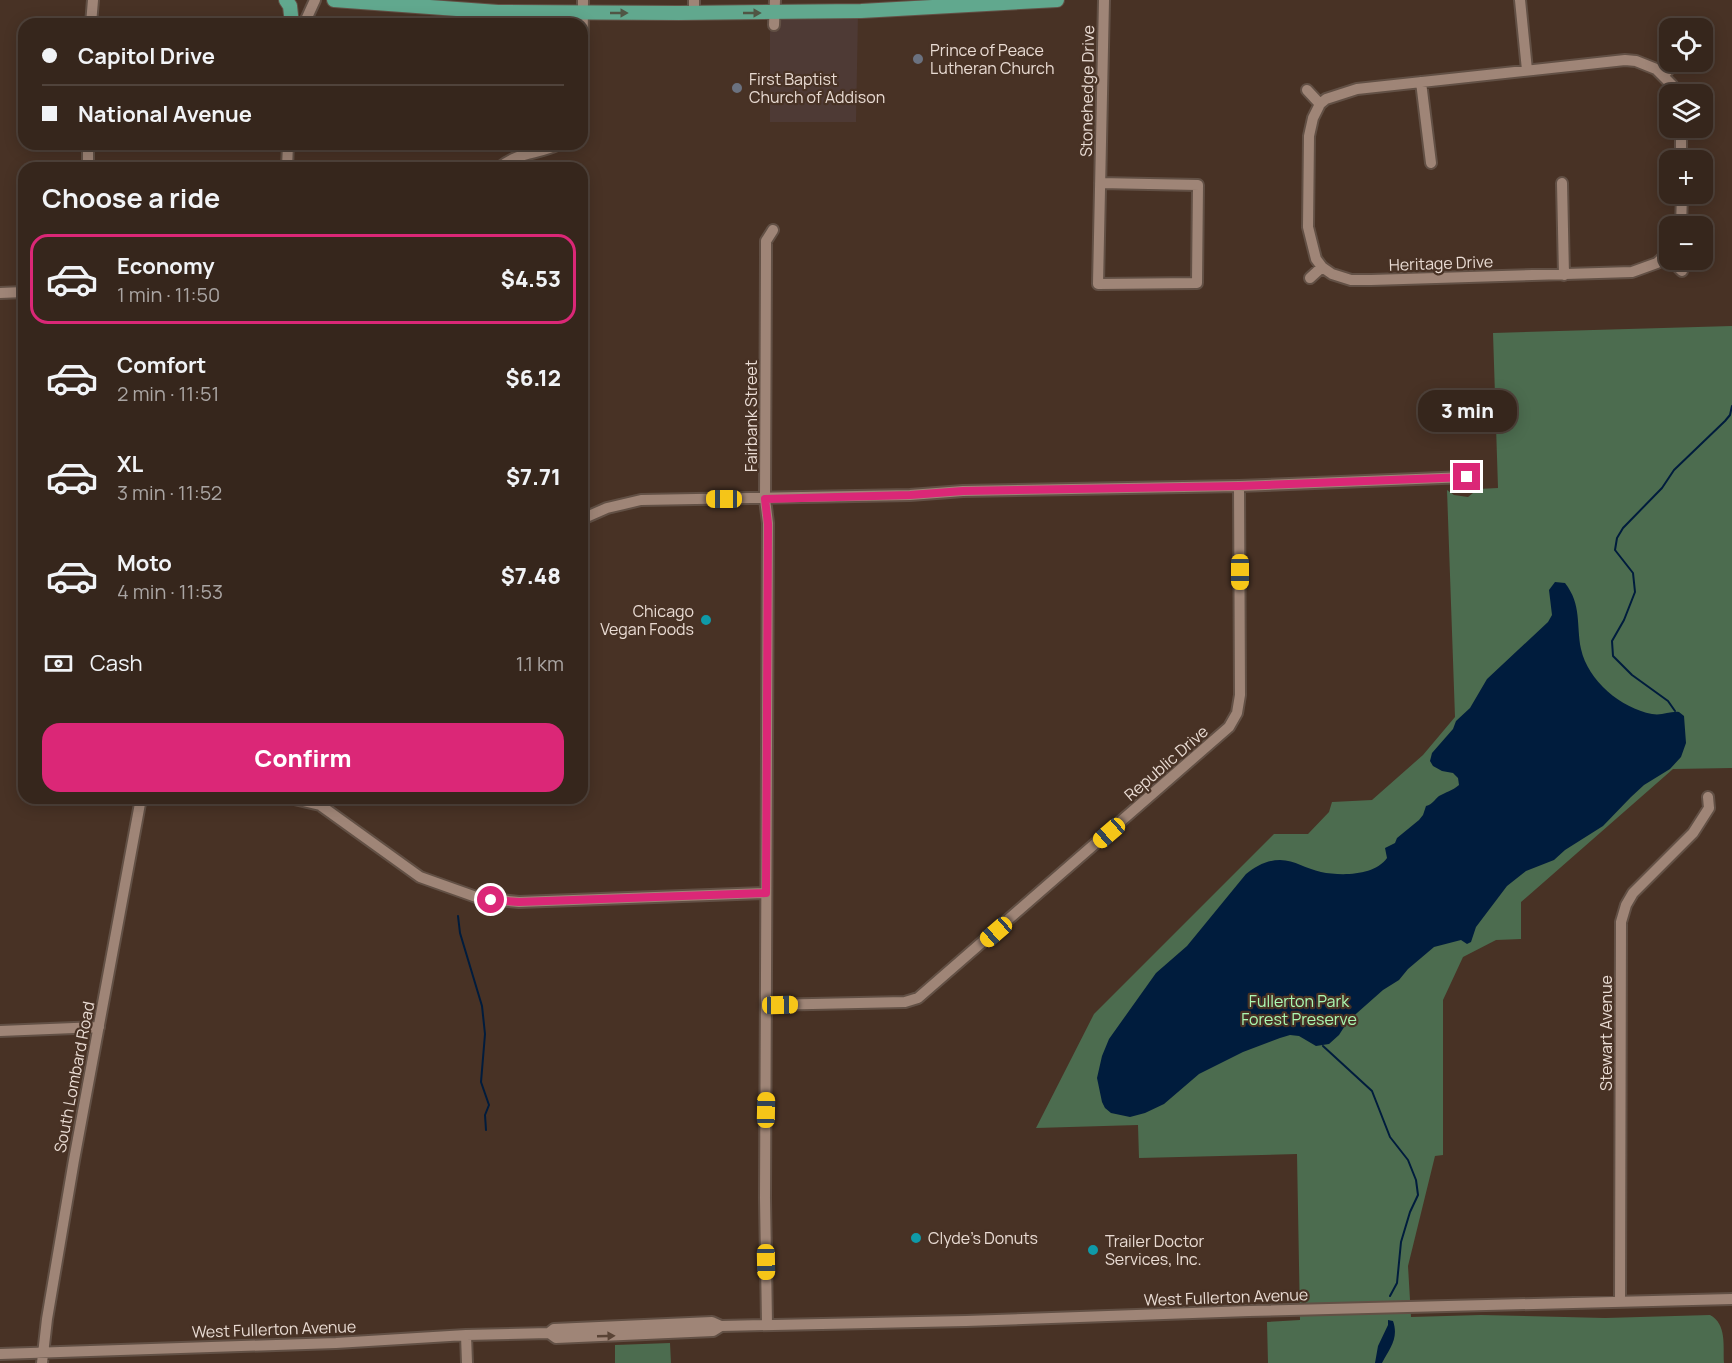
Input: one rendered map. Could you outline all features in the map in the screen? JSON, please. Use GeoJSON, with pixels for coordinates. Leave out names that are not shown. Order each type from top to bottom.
{"type":"FeatureCollection","features":[{"type":"Feature","properties":{"kind":"main road"},"geometry":{"type":"LineString","coordinates":[[286,0],[290,6],[291,18]]}},
{"type":"Feature","properties":{"kind":"main road"},"geometry":{"type":"LineString","coordinates":[[333,0],[473,5],[694,7],[774,13],[843,6],[1058,0]]}},
{"type":"Feature","properties":{"kind":"street"},"geometry":{"type":"LineString","coordinates":[[92,18],[93,0]]}},
{"type":"Feature","properties":{"kind":"street"},"geometry":{"type":"LineString","coordinates":[[307,18],[315,0]]}},
{"type":"Feature","properties":{"kind":"street","name":"Stonehedge Drive"},"geometry":{"type":"LineString","coordinates":[[1100,183],[1198,185],[1197,283],[1098,284],[1100,183],[1104,0]]}},
{"type":"Feature","properties":{"kind":"street"},"geometry":{"type":"LineString","coordinates":[[1520,0],[1527,70]]}},
{"type":"Feature","properties":{"kind":"street"},"geometry":{"type":"LineString","coordinates":[[1310,278],[1322,267],[1316,259],[1308,227],[1309,136],[1313,117],[1320,104],[1326,99],[1357,89],[1625,60],[1647,64],[1664,75],[1670,84]]}},
{"type":"Feature","properties":{"kind":"street"},"geometry":{"type":"LineString","coordinates":[[1421,82],[1431,163]]}},
{"type":"Feature","properties":{"kind":"street"},"geometry":{"type":"LineString","coordinates":[[1307,90],[1320,104]]}},
{"type":"Feature","properties":{"kind":"street"},"geometry":{"type":"LineString","coordinates":[[508,162],[516,157],[546,150]]}},
{"type":"Feature","properties":{"kind":"street"},"geometry":{"type":"LineString","coordinates":[[1562,183],[1564,275]]}},
{"type":"Feature","properties":{"kind":"street","name":"Fairbank Street"},"geometry":{"type":"LineString","coordinates":[[766,1324],[768,524],[765,499],[766,241],[773,230]]}},
{"type":"Feature","properties":{"kind":"street","name":"Heritage Drive"},"geometry":{"type":"LineString","coordinates":[[1322,267],[1332,274],[1351,280],[1371,280],[1632,272],[1659,262]]}},
{"type":"Feature","properties":{"kind":"street"},"geometry":{"type":"LineString","coordinates":[[0,293],[18,292]]}},
{"type":"Feature","properties":{"kind":"street"},"geometry":{"type":"LineString","coordinates":[[588,516],[607,508],[641,500],[765,499],[973,491],[1239,486],[1467,477]]}},
{"type":"Feature","properties":{"kind":"street","name":"Republic Drive"},"geometry":{"type":"LineString","coordinates":[[766,1005],[905,1002],[918,998],[1229,728],[1237,713],[1240,696],[1239,486]]}},
{"type":"Feature","properties":{"kind":"street","name":"Stewart Avenue"},"geometry":{"type":"LineString","coordinates":[[1620,1301],[1621,921],[1633,893],[1694,833],[1709,808],[1707,797]]}},
{"type":"Feature","properties":{"kind":"street","name":"South Lombard Road"},"geometry":{"type":"LineString","coordinates":[[43,1358],[47,1319],[70,1179],[140,804]]}},
{"type":"Feature","properties":{"kind":"street"},"geometry":{"type":"LineString","coordinates":[[325,804],[409,870],[479,898],[519,902],[766,893]]}},
{"type":"Feature","properties":{"kind":"street"},"geometry":{"type":"LineString","coordinates":[[0,1031],[99,1027]]}},
{"type":"Feature","properties":{"kind":"street","name":"West Fullerton Avenue"},"geometry":{"type":"LineString","coordinates":[[0,1354],[43,1358],[466,1335],[549,1333],[554,1329],[712,1322],[721,1326],[966,1321],[1732,1299]]}},
{"type":"Feature","properties":{"kind":"street"},"geometry":{"type":"LineString","coordinates":[[466,1335],[467,1363]]}},
{"type":"Feature","properties":{"kind":"shaded area"},"geometry":{"type":"Polygon","coordinates":[[[858,14],[856,122],[770,122],[770,15],[858,14]]]}},
{"type":"Feature","properties":{"kind":"green space","name":"Fullerton Park Forest Preserve"},"geometry":{"type":"Polygon","coordinates":[[[1732,326],[1732,768],[1673,769],[1521,902],[1521,939],[1496,940],[1463,957],[1443,1000],[1443,1155],[1435,1156],[1408,1266],[1411,1317],[1481,1315],[1605,1318],[1710,1315],[1722,1330],[1724,1363],[1268,1363],[1267,1322],[1300,1320],[1297,1154],[1139,1158],[1138,1125],[1036,1128],[1094,1014],[1274,834],[1308,834],[1329,812],[1332,802],[1372,800],[1423,755],[1455,717],[1447,490],[1454,495],[1468,497],[1478,489],[1498,488],[1493,333],[1732,326]]]}},
{"type":"Feature","properties":{"kind":"green space"},"geometry":{"type":"Polygon","coordinates":[[[670,1343],[671,1363],[615,1363],[615,1345],[670,1343]]]}},
{"type":"Feature","properties":{"kind":"water"},"geometry":{"type":"Polygon","coordinates":[[[1555,582],[1565,583],[1574,599],[1581,649],[1585,661],[1598,682],[1618,699],[1640,711],[1656,714],[1679,712],[1684,716],[1686,743],[1681,757],[1670,769],[1644,785],[1603,826],[1565,850],[1554,860],[1526,871],[1507,886],[1476,927],[1471,942],[1467,944],[1461,940],[1434,947],[1408,969],[1399,980],[1383,990],[1348,1021],[1339,1035],[1329,1044],[1316,1046],[1299,1036],[1290,1035],[1243,1052],[1199,1074],[1164,1104],[1145,1113],[1130,1117],[1111,1113],[1105,1108],[1097,1078],[1109,1039],[1156,973],[1187,946],[1246,874],[1262,864],[1280,860],[1291,861],[1316,871],[1329,873],[1357,873],[1374,868],[1387,858],[1385,848],[1395,843],[1397,838],[1419,820],[1426,806],[1459,785],[1458,778],[1453,773],[1433,766],[1430,761],[1432,753],[1453,729],[1456,721],[1470,708],[1487,679],[1548,622],[1552,615],[1549,590],[1555,582]]]}},
{"type":"Feature","properties":{"kind":"water"},"geometry":{"type":"Polygon","coordinates":[[[1388,1320],[1393,1321],[1395,1327],[1391,1348],[1382,1363],[1375,1363],[1378,1346],[1388,1320]]]}},
{"type":"Feature","properties":{"kind":"waterway"},"geometry":{"type":"LineString","coordinates":[[1675,711],[1668,701],[1632,675],[1613,656],[1612,641],[1624,620],[1635,592],[1633,573],[1615,550],[1617,538],[1623,528],[1662,488],[1674,470],[1725,421],[1730,415],[1732,406]]}},
{"type":"Feature","properties":{"kind":"waterway"},"geometry":{"type":"LineString","coordinates":[[458,916],[460,933],[482,1006],[485,1034],[481,1082],[489,1105],[485,1115],[486,1130]]}},
{"type":"Feature","properties":{"kind":"waterway"},"geometry":{"type":"LineString","coordinates":[[1323,1046],[1372,1091],[1390,1137],[1408,1160],[1416,1180],[1418,1195],[1401,1242],[1397,1283],[1390,1296]]}},
{"type":"Feature","properties":{"kind":"place","name":"Prince of Peace Lutheran Church"},"geometry":{"type":"Point","coordinates":[918,59]}},
{"type":"Feature","properties":{"kind":"place","name":"First Baptist Church of Addison"},"geometry":{"type":"Point","coordinates":[737,88]}},
{"type":"Feature","properties":{"kind":"place","name":"Chicago Vegan Foods"},"geometry":{"type":"Point","coordinates":[706,620]}},
{"type":"Feature","properties":{"kind":"place","name":"Clyde's Donuts"},"geometry":{"type":"Point","coordinates":[916,1238]}},
{"type":"Feature","properties":{"kind":"place","name":"Trailer Doctor Services, Inc."},"geometry":{"type":"Point","coordinates":[1093,1250]}},
{"type":"Feature","properties":{"kind":"route"},"geometry":{"type":"LineString","coordinates":[[491,900],[519,902],[766,893],[768,524],[765,499],[910,495],[963,491],[1239,486],[1467,477]]}}]}
